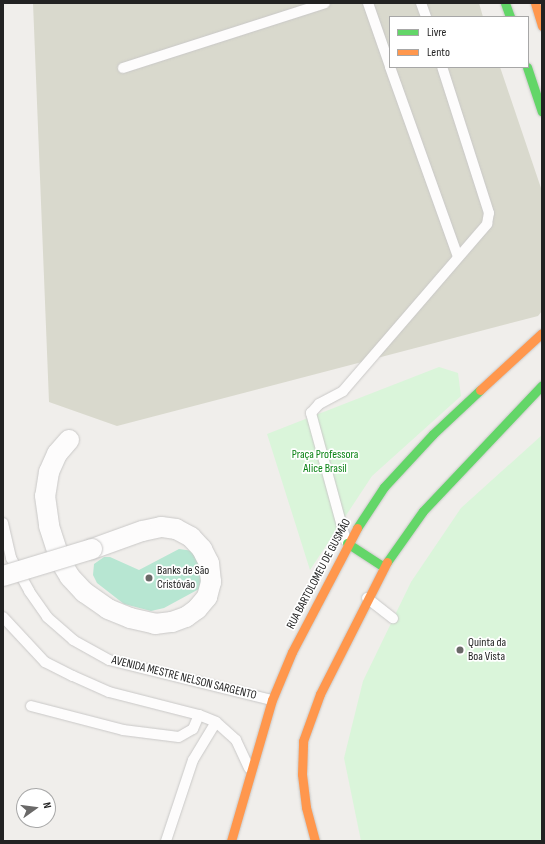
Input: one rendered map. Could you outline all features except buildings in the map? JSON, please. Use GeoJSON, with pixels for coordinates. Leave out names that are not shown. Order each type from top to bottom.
{"type":"FeatureCollection","features":[{"type":"Feature","properties":{"kind":"main road"},"geometry":{"type":"LineString","coordinates":[[505,3],[510,16]]}},
{"type":"Feature","properties":{"kind":"main road"},"geometry":{"type":"LineString","coordinates":[[535,3],[542,26]]}},
{"type":"Feature","properties":{"kind":"main road"},"geometry":{"type":"LineString","coordinates":[[528,68],[542,112]]}},
{"type":"Feature","properties":{"kind":"main road"},"geometry":{"type":"LineString","coordinates":[[529,68],[538,73]]}},
{"type":"Feature","properties":{"kind":"main road","name":"RUA BARTOLOMEU DE GUSMÃO"},"geometry":{"type":"LineString","coordinates":[[231,841],[272,700],[292,652],[347,543],[380,492],[433,434],[542,333]]}},
{"type":"Feature","properties":{"kind":"main road"},"geometry":{"type":"LineString","coordinates":[[315,841],[306,807],[302,774],[303,741],[320,694],[367,598],[384,567],[424,511],[542,385]]}},
{"type":"Feature","properties":{"kind":"main road"},"geometry":{"type":"LineString","coordinates":[[347,543],[384,567]]}},
{"type":"Feature","properties":{"kind":"street"},"geometry":{"type":"LineString","coordinates":[[3,576],[92,549],[142,530],[161,527],[176,529],[191,537],[202,549],[209,563],[211,582],[208,592],[197,609],[186,617],[172,622],[155,624],[130,618],[108,609],[84,592],[70,577],[62,562],[49,526],[45,496],[49,472],[57,454],[69,440]]}},
{"type":"Feature","properties":{"kind":"lane"},"geometry":{"type":"LineString","coordinates":[[123,68],[325,3]]}},
{"type":"Feature","properties":{"kind":"lane"},"geometry":{"type":"LineString","coordinates":[[368,3],[389,63]]}},
{"type":"Feature","properties":{"kind":"lane"},"geometry":{"type":"LineString","coordinates":[[421,3],[426,16]]}},
{"type":"Feature","properties":{"kind":"lane"},"geometry":{"type":"LineString","coordinates":[[391,68],[458,257]]}},
{"type":"Feature","properties":{"kind":"lane"},"geometry":{"type":"LineString","coordinates":[[347,543],[311,413],[319,404],[343,391],[487,224],[489,213],[442,68]]}},
{"type":"Feature","properties":{"kind":"lane","name":"AVENIDA MESTRE NELSON SARGENTO"},"geometry":{"type":"LineString","coordinates":[[3,523],[11,558],[29,591],[47,617],[73,640],[109,660],[272,700]]}},
{"type":"Feature","properties":{"kind":"lane"},"geometry":{"type":"LineString","coordinates":[[367,598],[393,618]]}},
{"type":"Feature","properties":{"kind":"lane"},"geometry":{"type":"LineString","coordinates":[[3,617],[45,662],[73,676],[109,692],[199,715],[216,722],[236,740],[251,774]]}},
{"type":"Feature","properties":{"kind":"lane"},"geometry":{"type":"LineString","coordinates":[[31,706],[123,730],[179,737],[193,729],[199,715]]}},
{"type":"Feature","properties":{"kind":"lane"},"geometry":{"type":"LineString","coordinates":[[166,841],[193,760],[216,722]]}},
{"type":"Feature","properties":{"kind":"shaded area"},"geometry":{"type":"Polygon","coordinates":[[[33,3],[479,3],[483,16],[389,16],[389,68],[500,68],[542,191],[542,311],[538,316],[117,426],[49,402],[33,3]]]}},
{"type":"Feature","properties":{"kind":"green space","name":"Praça Professora Alice Brasil"},"geometry":{"type":"Polygon","coordinates":[[[439,367],[458,373],[461,396],[372,476],[310,570],[267,434],[439,367]]]}},
{"type":"Feature","properties":{"kind":"green space","name":"Quinta da Boa Vista"},"geometry":{"type":"Polygon","coordinates":[[[542,435],[542,841],[361,841],[344,758],[363,681],[411,582],[461,508],[542,435]]]}},
{"type":"Feature","properties":{"kind":"green space","name":"Banks de São Cristóvão"},"geometry":{"type":"Polygon","coordinates":[[[179,549],[193,551],[204,575],[199,589],[164,608],[151,611],[124,604],[97,583],[93,575],[94,564],[104,557],[110,557],[139,570],[179,549]]]}},
{"type":"Feature","properties":{"kind":"traffic: fast"},"geometry":{"type":"LineString","coordinates":[[505,3],[510,16]]}},
{"type":"Feature","properties":{"kind":"traffic: fast"},"geometry":{"type":"LineString","coordinates":[[527,68],[542,112]]}},
{"type":"Feature","properties":{"kind":"traffic: fast"},"geometry":{"type":"LineString","coordinates":[[387,562],[423,511],[542,385]]}},
{"type":"Feature","properties":{"kind":"traffic: fast"},"geometry":{"type":"LineString","coordinates":[[357,528],[384,487],[433,434],[480,390]]}},
{"type":"Feature","properties":{"kind":"traffic: fast"},"geometry":{"type":"LineString","coordinates":[[347,543],[384,567]]}},
{"type":"Feature","properties":{"kind":"traffic: slow"},"geometry":{"type":"LineString","coordinates":[[535,3],[542,26]]}},
{"type":"Feature","properties":{"kind":"traffic: slow"},"geometry":{"type":"LineString","coordinates":[[480,390],[542,333]]}},
{"type":"Feature","properties":{"kind":"traffic: slow"},"geometry":{"type":"LineString","coordinates":[[231,841],[272,700],[292,652],[357,528]]}},
{"type":"Feature","properties":{"kind":"traffic: slow"},"geometry":{"type":"LineString","coordinates":[[315,841],[306,807],[302,774],[303,741],[320,694],[387,562]]}},
{"type":"Feature","properties":{"kind":"place","name":"Banks de São Cristóvão"},"geometry":{"type":"Point","coordinates":[149,578]}},
{"type":"Feature","properties":{"kind":"place","name":"Quinta da Boa Vista"},"geometry":{"type":"Point","coordinates":[460,650]}}]}
